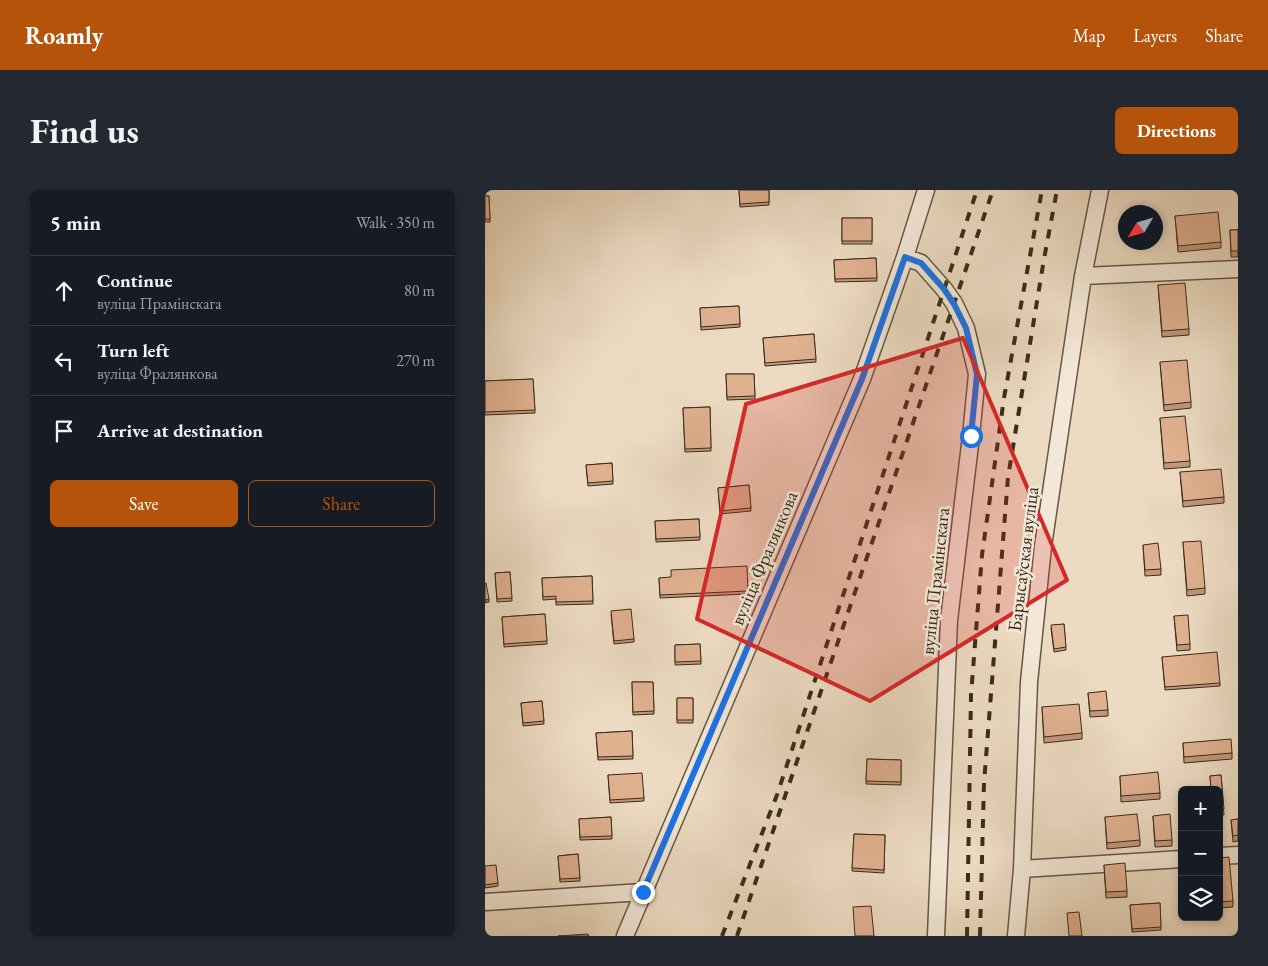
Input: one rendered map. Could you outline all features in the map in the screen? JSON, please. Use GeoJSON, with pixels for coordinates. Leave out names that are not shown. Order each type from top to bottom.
{"type":"FeatureCollection","features":[{"type":"Feature","properties":{"kind":"street","name":"вуліца Фралянкова"},"geometry":{"type":"LineString","coordinates":[[625,936],[862,379],[905,257],[926,190]]}},
{"type":"Feature","properties":{"kind":"street","name":"Барысаўская вуліца"},"geometry":{"type":"LineString","coordinates":[[1016,936],[1022,869],[1030,672],[1043,546],[1083,276],[1100,190]]}},
{"type":"Feature","properties":{"kind":"street","name":"вуліца Прамінскага"},"geometry":{"type":"LineString","coordinates":[[905,257],[921,263],[944,289],[954,304],[966,328],[977,374],[949,620],[935,936]]}},
{"type":"Feature","properties":{"kind":"street"},"geometry":{"type":"LineString","coordinates":[[1083,276],[1238,269]]}},
{"type":"Feature","properties":{"kind":"street"},"geometry":{"type":"LineString","coordinates":[[1223,856],[1238,855]]}},
{"type":"Feature","properties":{"kind":"street"},"geometry":{"type":"LineString","coordinates":[[1022,869],[1178,859]]}},
{"type":"Feature","properties":{"kind":"street"},"geometry":{"type":"LineString","coordinates":[[485,902],[643,892]]}},
{"type":"Feature","properties":{"kind":"highlighted area"},"geometry":{"type":"Polygon","coordinates":[[[963,338],[1067,580],[870,701],[697,619],[746,404],[963,338]]]}},
{"type":"Feature","properties":{"kind":"building"},"geometry":{"type":"Polygon","coordinates":[[[739,190],[769,190],[769,202],[740,204],[739,190]]]}},
{"type":"Feature","properties":{"kind":"building"},"geometry":{"type":"Polygon","coordinates":[[[485,196],[489,196],[490,219],[485,219],[485,196]]]}},
{"type":"Feature","properties":{"kind":"building"},"geometry":{"type":"Polygon","coordinates":[[[1218,212],[1221,242],[1178,246],[1175,216],[1218,212]]]}},
{"type":"Feature","properties":{"kind":"building"},"geometry":{"type":"Polygon","coordinates":[[[842,218],[872,218],[872,241],[842,241],[842,218]]]}},
{"type":"Feature","properties":{"kind":"building"},"geometry":{"type":"Polygon","coordinates":[[[1230,230],[1238,230],[1238,251],[1231,251],[1230,230]]]}},
{"type":"Feature","properties":{"kind":"building"},"geometry":{"type":"Polygon","coordinates":[[[876,258],[877,278],[835,279],[834,260],[876,258]]]}},
{"type":"Feature","properties":{"kind":"building"},"geometry":{"type":"Polygon","coordinates":[[[1185,283],[1189,329],[1162,331],[1158,285],[1185,283]]]}},
{"type":"Feature","properties":{"kind":"building"},"geometry":{"type":"Polygon","coordinates":[[[739,306],[740,324],[701,327],[700,308],[739,306]]]}},
{"type":"Feature","properties":{"kind":"building"},"geometry":{"type":"Polygon","coordinates":[[[814,334],[816,359],[765,363],[763,338],[814,334]]]}},
{"type":"Feature","properties":{"kind":"building"},"geometry":{"type":"Polygon","coordinates":[[[1187,360],[1191,402],[1164,405],[1160,362],[1187,360]]]}},
{"type":"Feature","properties":{"kind":"building"},"geometry":{"type":"Polygon","coordinates":[[[726,374],[754,374],[755,396],[727,397],[726,374]]]}},
{"type":"Feature","properties":{"kind":"building"},"geometry":{"type":"Polygon","coordinates":[[[533,379],[535,410],[485,412],[485,381],[533,379]]]}},
{"type":"Feature","properties":{"kind":"building"},"geometry":{"type":"Polygon","coordinates":[[[710,407],[711,448],[685,449],[683,408],[710,407]]]}},
{"type":"Feature","properties":{"kind":"building"},"geometry":{"type":"Polygon","coordinates":[[[1185,416],[1190,461],[1164,463],[1160,418],[1185,416]]]}},
{"type":"Feature","properties":{"kind":"building"},"geometry":{"type":"Polygon","coordinates":[[[612,463],[613,481],[588,483],[586,465],[612,463]]]}},
{"type":"Feature","properties":{"kind":"building"},"geometry":{"type":"Polygon","coordinates":[[[1221,469],[1224,497],[1183,501],[1180,472],[1221,469]]]}},
{"type":"Feature","properties":{"kind":"building"},"geometry":{"type":"Polygon","coordinates":[[[749,485],[751,508],[720,511],[718,488],[749,485]]]}},
{"type":"Feature","properties":{"kind":"building"},"geometry":{"type":"Polygon","coordinates":[[[699,519],[700,537],[656,539],[655,521],[699,519]]]}},
{"type":"Feature","properties":{"kind":"building"},"geometry":{"type":"Polygon","coordinates":[[[1201,541],[1205,588],[1187,590],[1183,542],[1201,541]]]}},
{"type":"Feature","properties":{"kind":"building"},"geometry":{"type":"Polygon","coordinates":[[[1158,543],[1161,569],[1145,570],[1143,545],[1158,543]]]}},
{"type":"Feature","properties":{"kind":"building"},"geometry":{"type":"Polygon","coordinates":[[[747,566],[748,591],[660,595],[659,578],[671,577],[671,570],[747,566]]]}},
{"type":"Feature","properties":{"kind":"building"},"geometry":{"type":"Polygon","coordinates":[[[510,572],[512,598],[497,599],[495,573],[510,572]]]}},
{"type":"Feature","properties":{"kind":"building"},"geometry":{"type":"Polygon","coordinates":[[[592,576],[593,601],[556,602],[556,596],[543,597],[542,578],[592,576]]]}},
{"type":"Feature","properties":{"kind":"building"},"geometry":{"type":"Polygon","coordinates":[[[485,583],[489,599],[485,600],[485,583]]]}},
{"type":"Feature","properties":{"kind":"building"},"geometry":{"type":"Polygon","coordinates":[[[631,609],[634,639],[614,641],[611,611],[631,609]]]}},
{"type":"Feature","properties":{"kind":"building"},"geometry":{"type":"Polygon","coordinates":[[[545,614],[547,641],[504,644],[502,617],[545,614]]]}},
{"type":"Feature","properties":{"kind":"building"},"geometry":{"type":"Polygon","coordinates":[[[1188,615],[1190,644],[1177,645],[1174,616],[1188,615]]]}},
{"type":"Feature","properties":{"kind":"building"},"geometry":{"type":"Polygon","coordinates":[[[1064,624],[1066,647],[1054,649],[1051,625],[1064,624]]]}},
{"type":"Feature","properties":{"kind":"building"},"geometry":{"type":"Polygon","coordinates":[[[700,644],[701,661],[675,662],[675,645],[700,644]]]}},
{"type":"Feature","properties":{"kind":"building"},"geometry":{"type":"Polygon","coordinates":[[[1217,652],[1220,683],[1165,687],[1162,657],[1217,652]]]}},
{"type":"Feature","properties":{"kind":"building"},"geometry":{"type":"Polygon","coordinates":[[[632,682],[653,682],[654,711],[633,712],[632,682]]]}},
{"type":"Feature","properties":{"kind":"building"},"geometry":{"type":"Polygon","coordinates":[[[1106,691],[1108,710],[1090,711],[1088,693],[1106,691]]]}},
{"type":"Feature","properties":{"kind":"building"},"geometry":{"type":"Polygon","coordinates":[[[677,698],[693,698],[693,720],[677,720],[677,698]]]}},
{"type":"Feature","properties":{"kind":"building"},"geometry":{"type":"Polygon","coordinates":[[[542,701],[544,721],[523,723],[521,703],[542,701]]]}},
{"type":"Feature","properties":{"kind":"building"},"geometry":{"type":"Polygon","coordinates":[[[1079,704],[1082,733],[1044,737],[1042,707],[1079,704]]]}},
{"type":"Feature","properties":{"kind":"building"},"geometry":{"type":"Polygon","coordinates":[[[632,731],[633,756],[598,757],[596,733],[632,731]]]}},
{"type":"Feature","properties":{"kind":"building"},"geometry":{"type":"Polygon","coordinates":[[[1231,739],[1232,753],[1184,757],[1183,743],[1231,739]]]}},
{"type":"Feature","properties":{"kind":"building"},"geometry":{"type":"Polygon","coordinates":[[[867,759],[901,760],[901,782],[866,781],[867,759]]]}},
{"type":"Feature","properties":{"kind":"building"},"geometry":{"type":"Polygon","coordinates":[[[1158,772],[1160,793],[1121,796],[1120,776],[1158,772]]]}},
{"type":"Feature","properties":{"kind":"building"},"geometry":{"type":"Polygon","coordinates":[[[642,773],[644,798],[610,800],[608,775],[642,773]]]}},
{"type":"Feature","properties":{"kind":"building"},"geometry":{"type":"Polygon","coordinates":[[[1221,775],[1222,786],[1211,786],[1210,776],[1221,775]]]}},
{"type":"Feature","properties":{"kind":"building"},"geometry":{"type":"Polygon","coordinates":[[[1137,814],[1140,840],[1107,843],[1105,817],[1137,814]]]}},
{"type":"Feature","properties":{"kind":"building"},"geometry":{"type":"Polygon","coordinates":[[[1170,814],[1172,840],[1155,841],[1153,816],[1170,814]]]}},
{"type":"Feature","properties":{"kind":"building"},"geometry":{"type":"Polygon","coordinates":[[[611,817],[612,836],[580,837],[579,819],[611,817]]]}},
{"type":"Feature","properties":{"kind":"building"},"geometry":{"type":"Polygon","coordinates":[[[1238,819],[1238,835],[1233,836],[1231,820],[1238,819]]]}},
{"type":"Feature","properties":{"kind":"building"},"geometry":{"type":"Polygon","coordinates":[[[854,834],[885,835],[884,870],[852,868],[854,834]]]}},
{"type":"Feature","properties":{"kind":"building"},"geometry":{"type":"Polygon","coordinates":[[[578,854],[580,878],[560,879],[558,856],[578,854]]]}},
{"type":"Feature","properties":{"kind":"building"},"geometry":{"type":"Polygon","coordinates":[[[1229,857],[1233,901],[1223,902],[1223,858],[1229,857]]]}},
{"type":"Feature","properties":{"kind":"building"},"geometry":{"type":"Polygon","coordinates":[[[1125,863],[1127,891],[1106,892],[1104,865],[1125,863]]]}},
{"type":"Feature","properties":{"kind":"building"},"geometry":{"type":"Polygon","coordinates":[[[496,865],[498,883],[485,885],[485,866],[496,865]]]}},
{"type":"Feature","properties":{"kind":"building"},"geometry":{"type":"Polygon","coordinates":[[[1160,903],[1161,927],[1132,929],[1130,905],[1160,903]]]}},
{"type":"Feature","properties":{"kind":"building"},"geometry":{"type":"Polygon","coordinates":[[[871,906],[874,936],[855,936],[853,907],[871,906]]]}},
{"type":"Feature","properties":{"kind":"building"},"geometry":{"type":"Polygon","coordinates":[[[1079,912],[1082,936],[1069,936],[1067,913],[1079,912]]]}},
{"type":"Feature","properties":{"kind":"building"},"geometry":{"type":"Polygon","coordinates":[[[588,934],[589,936],[558,936],[588,934]]]}},
{"type":"Feature","properties":{"kind":"railway"},"geometry":{"type":"LineString","coordinates":[[722,936],[777,795],[977,190]]}},
{"type":"Feature","properties":{"kind":"railway"},"geometry":{"type":"LineString","coordinates":[[737,936],[993,190]]}},
{"type":"Feature","properties":{"kind":"railway"},"geometry":{"type":"LineString","coordinates":[[967,936],[971,695],[982,555],[1004,398],[1042,190]]}},
{"type":"Feature","properties":{"kind":"railway"},"geometry":{"type":"LineString","coordinates":[[980,936],[984,783],[1008,477],[1057,190]]}},
{"type":"Feature","properties":{"kind":"route"},"geometry":{"type":"LineString","coordinates":[[643,892],[862,379],[905,257],[921,263],[944,289],[966,328],[977,374],[971,436]]}}]}
